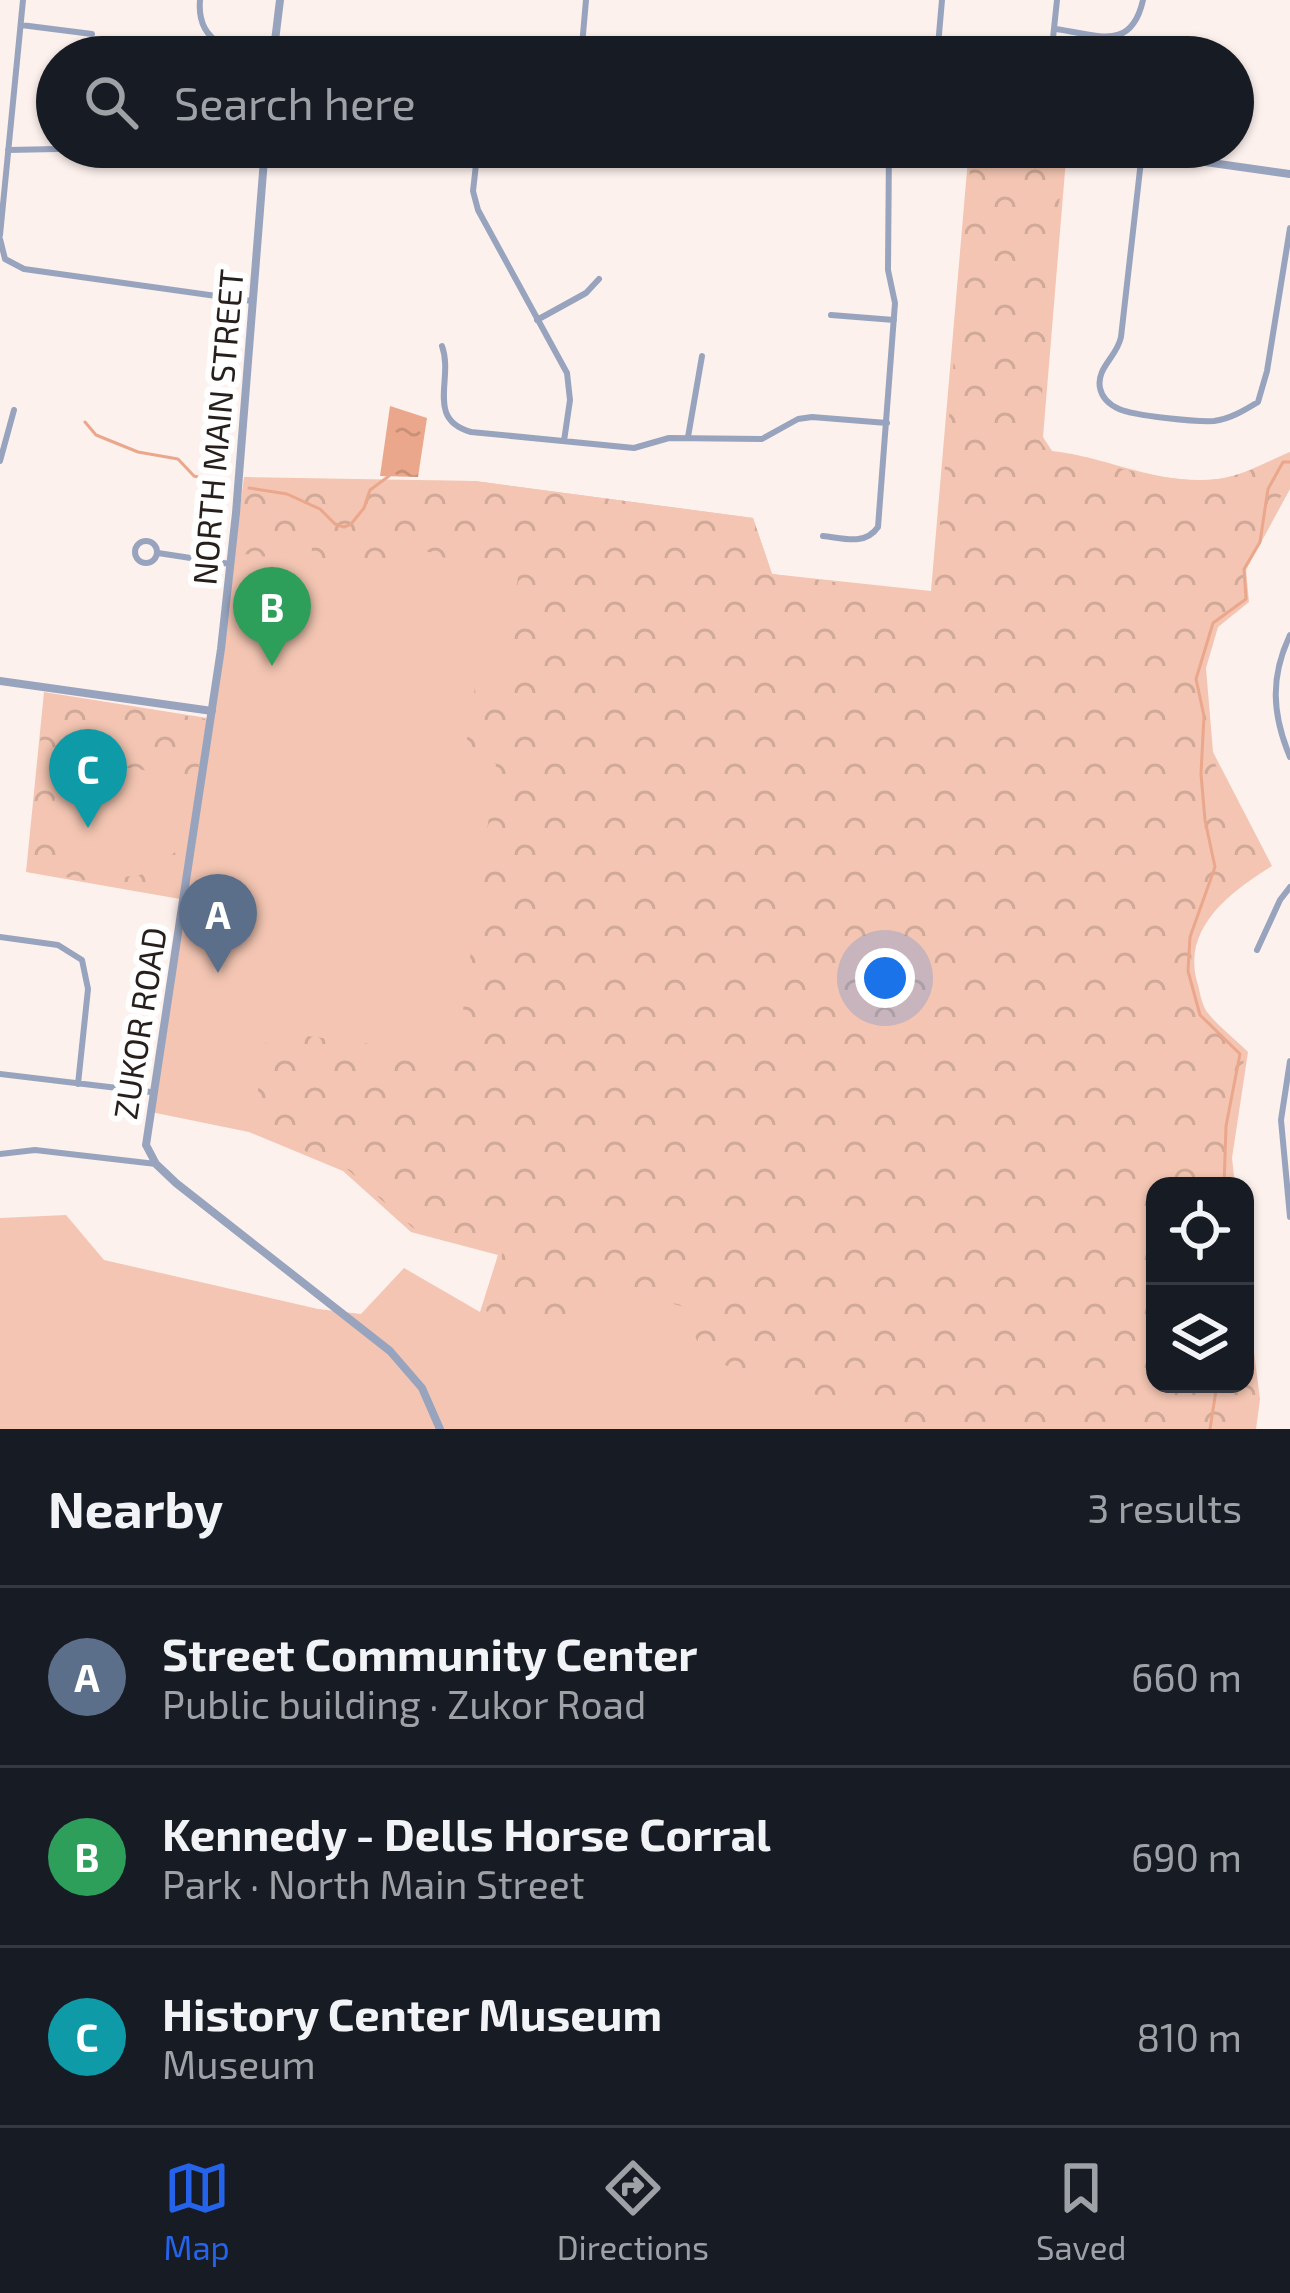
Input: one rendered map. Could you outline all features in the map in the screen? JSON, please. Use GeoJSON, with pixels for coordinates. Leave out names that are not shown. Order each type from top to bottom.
{"type":"FeatureCollection","features":[{"type":"Feature","properties":{"kind":"street"},"geometry":{"type":"LineString","coordinates":[[23,0],[0,237],[5,259],[24,269],[252,301]]}},
{"type":"Feature","properties":{"kind":"street"},"geometry":{"type":"LineString","coordinates":[[200,0],[201,23],[209,36]]}},
{"type":"Feature","properties":{"kind":"street"},"geometry":{"type":"LineString","coordinates":[[276,36],[280,0]]}},
{"type":"Feature","properties":{"kind":"street"},"geometry":{"type":"LineString","coordinates":[[583,36],[586,0]]}},
{"type":"Feature","properties":{"kind":"street"},"geometry":{"type":"LineString","coordinates":[[939,36],[942,0]]}},
{"type":"Feature","properties":{"kind":"street"},"geometry":{"type":"LineString","coordinates":[[1054,36],[1058,0]]}},
{"type":"Feature","properties":{"kind":"street"},"geometry":{"type":"LineString","coordinates":[[1054,29],[1126,34],[1138,23],[1143,0]]}},
{"type":"Feature","properties":{"kind":"street"},"geometry":{"type":"LineString","coordinates":[[21,25],[92,34]]}},
{"type":"Feature","properties":{"kind":"street"},"geometry":{"type":"LineString","coordinates":[[8,150],[36,149]]}},
{"type":"Feature","properties":{"kind":"street","name":"NORTH MAIN STREET"},"geometry":{"type":"LineString","coordinates":[[212,711],[230,564],[263,168]]}},
{"type":"Feature","properties":{"kind":"street"},"geometry":{"type":"LineString","coordinates":[[476,168],[473,191],[478,210],[570,386],[564,441]]}},
{"type":"Feature","properties":{"kind":"street"},"geometry":{"type":"LineString","coordinates":[[823,536],[860,540],[872,536],[878,527],[895,303],[888,270],[889,168]]}},
{"type":"Feature","properties":{"kind":"street"},"geometry":{"type":"LineString","coordinates":[[1140,168],[1121,337],[1114,356],[1102,369],[1099,385],[1105,400],[1120,410],[1214,421],[1258,402],[1290,228]]}},
{"type":"Feature","properties":{"kind":"street"},"geometry":{"type":"LineString","coordinates":[[1250,168],[1290,174]]}},
{"type":"Feature","properties":{"kind":"street"},"geometry":{"type":"LineString","coordinates":[[537,320],[586,293],[599,279]]}},
{"type":"Feature","properties":{"kind":"street"},"geometry":{"type":"LineString","coordinates":[[832,315],[894,320]]}},
{"type":"Feature","properties":{"kind":"street"},"geometry":{"type":"LineString","coordinates":[[442,346],[446,364],[442,404],[451,422],[471,432],[634,448],[688,437],[762,440],[798,419],[812,417],[887,423]]}},
{"type":"Feature","properties":{"kind":"street"},"geometry":{"type":"LineString","coordinates":[[688,437],[702,356]]}},
{"type":"Feature","properties":{"kind":"street"},"geometry":{"type":"LineString","coordinates":[[0,460],[14,410]]}},
{"type":"Feature","properties":{"kind":"street"},"geometry":{"type":"LineString","coordinates":[[158,553],[230,564]]}},
{"type":"Feature","properties":{"kind":"street"},"geometry":{"type":"LineString","coordinates":[[1290,634],[1274,690],[1280,731],[1290,757]]}},
{"type":"Feature","properties":{"kind":"street"},"geometry":{"type":"LineString","coordinates":[[178,705],[202,700],[217,678]]}},
{"type":"Feature","properties":{"kind":"street"},"geometry":{"type":"LineString","coordinates":[[0,681],[212,711]]}},
{"type":"Feature","properties":{"kind":"street","name":"ZUKOR ROAD"},"geometry":{"type":"LineString","coordinates":[[212,711],[146,1144],[156,1164],[390,1351],[422,1388],[440,1429]]}},
{"type":"Feature","properties":{"kind":"street"},"geometry":{"type":"LineString","coordinates":[[1257,950],[1290,887]]}},
{"type":"Feature","properties":{"kind":"street"},"geometry":{"type":"LineString","coordinates":[[0,937],[58,945],[82,960],[88,989],[78,1084]]}},
{"type":"Feature","properties":{"kind":"street"},"geometry":{"type":"LineString","coordinates":[[1290,1061],[1282,1100],[1290,1217]]}},
{"type":"Feature","properties":{"kind":"street"},"geometry":{"type":"LineString","coordinates":[[0,1074],[151,1092]]}},
{"type":"Feature","properties":{"kind":"street"},"geometry":{"type":"LineString","coordinates":[[0,1154],[35,1150],[156,1164]]}},
{"type":"Feature","properties":{"kind":"green space"},"geometry":{"type":"Polygon","coordinates":[[[967,168],[1065,168],[1043,437],[1052,451],[1197,480],[1237,475],[1290,452],[1290,489],[1246,570],[1249,602],[1218,627],[1206,668],[1213,752],[1272,866],[1225,900],[1196,946],[1194,965],[1205,1009],[1248,1052],[1232,1158],[1234,1177],[1146,1177],[1146,1393],[1254,1393],[1254,1352],[1260,1399],[1256,1429],[0,1429],[0,1218],[66,1215],[104,1260],[318,1309],[361,1314],[404,1268],[480,1312],[498,1255],[411,1232],[343,1171],[249,1132],[151,1112],[244,477],[475,481],[753,518],[772,574],[931,591],[967,168]]]}},
{"type":"Feature","properties":{"kind":"green space"},"geometry":{"type":"Polygon","coordinates":[[[970,168],[1062,168],[1038,438],[1050,455],[1197,480],[1236,475],[1290,455],[1290,483],[1242,568],[1246,601],[1215,625],[1202,668],[1209,752],[1268,866],[1222,900],[1193,946],[1191,965],[1202,1010],[1245,1053],[1228,1158],[1231,1177],[1146,1177],[1146,1393],[1254,1393],[1254,1380],[1256,1398],[1252,1429],[922,1429],[703,1358],[685,1307],[627,1292],[545,1337],[486,1311],[503,1251],[413,1228],[346,1168],[252,1129],[267,1031],[457,1055],[496,764],[464,758],[477,674],[505,674],[519,569],[459,563],[404,543],[386,565],[329,558],[311,568],[312,547],[287,545],[283,559],[237,553],[246,480],[475,481],[753,518],[772,574],[934,595],[970,168]]]}},
{"type":"Feature","properties":{"kind":"green space"},"geometry":{"type":"Polygon","coordinates":[[[44,692],[207,718],[180,899],[26,872],[44,692]]]}},
{"type":"Feature","properties":{"kind":"green space"},"geometry":{"type":"Polygon","coordinates":[[[45,693],[205,719],[197,779],[86,766],[68,775],[57,790],[54,809],[68,849],[84,865],[106,875],[149,871],[188,840],[179,897],[27,870],[45,693]]]}},
{"type":"Feature","properties":{"kind":"water"},"geometry":{"type":"Polygon","coordinates":[[[390,406],[427,418],[418,477],[380,476],[390,406]]]}},
{"type":"Feature","properties":{"kind":"waterway"},"geometry":{"type":"LineString","coordinates":[[85,422],[96,435],[138,452],[178,459],[194,476],[229,486]]}},
{"type":"Feature","properties":{"kind":"waterway"},"geometry":{"type":"LineString","coordinates":[[1224,1177],[1226,1126],[1240,1054],[1200,1015],[1188,971],[1190,937],[1215,867],[1205,820],[1204,716],[1196,679],[1213,623],[1246,599],[1244,569],[1260,542],[1268,489],[1283,462],[1290,462]]}},
{"type":"Feature","properties":{"kind":"waterway"},"geometry":{"type":"LineString","coordinates":[[249,488],[287,494],[344,527],[364,508],[370,490],[389,476]]}},
{"type":"Feature","properties":{"kind":"waterway"},"geometry":{"type":"LineString","coordinates":[[1210,1429],[1216,1393]]}},
{"type":"Feature","properties":{"kind":"place","name":"Kennedy - Dells Horse Corral"},"geometry":{"type":"Point","coordinates":[272,666]}},
{"type":"Feature","properties":{"kind":"place","name":"History Center Museum"},"geometry":{"type":"Point","coordinates":[88,828]}},
{"type":"Feature","properties":{"kind":"place","name":"Street Community Center"},"geometry":{"type":"Point","coordinates":[218,973]}}]}
